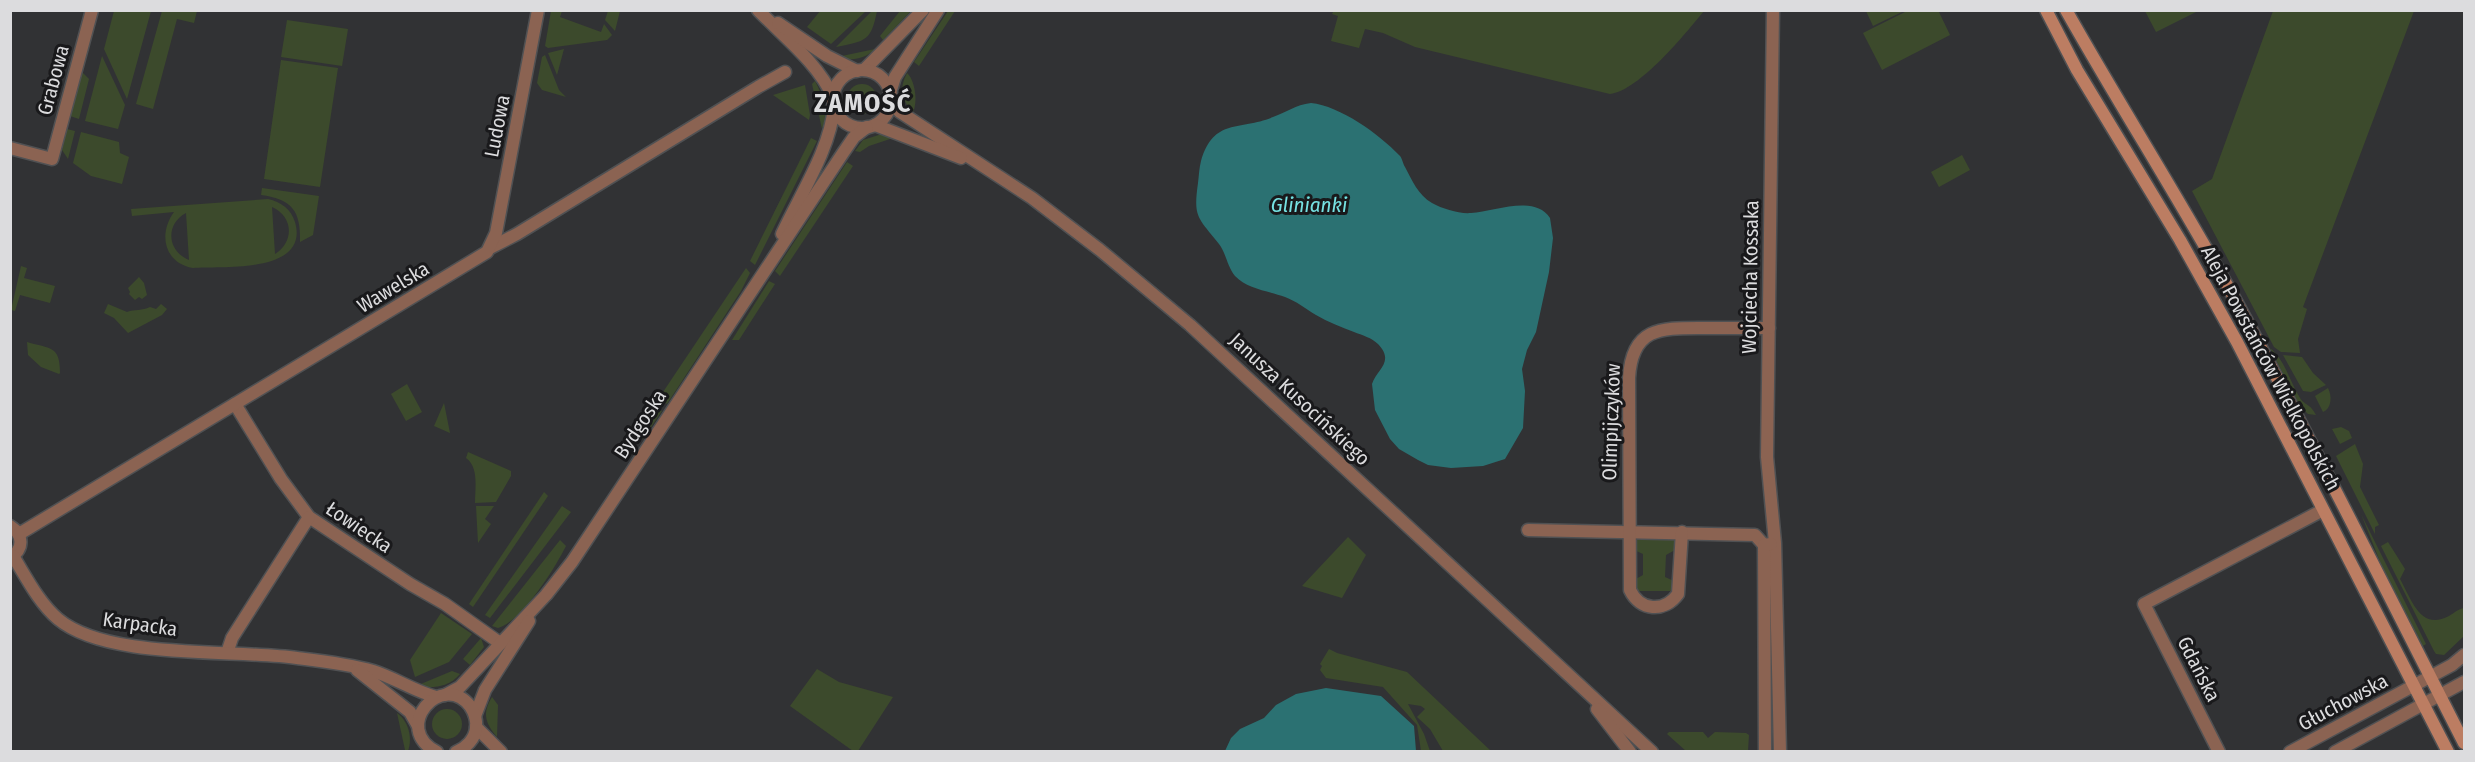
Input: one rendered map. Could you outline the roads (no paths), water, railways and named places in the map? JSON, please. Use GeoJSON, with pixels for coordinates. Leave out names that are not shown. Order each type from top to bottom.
{"type":"FeatureCollection","features":[{"type":"Feature","properties":{"kind":"main road","name":"Aleja Powstańców Wielkopolskich"},"geometry":{"type":"LineString","coordinates":[[2046,10],[2077,70],[2180,240],[2237,342],[2448,752]]}},
{"type":"Feature","properties":{"kind":"main road","name":"Aleja Powstańców Wielkopolskich"},"geometry":{"type":"LineString","coordinates":[[2066,10],[2112,92],[2197,231],[2244,316],[2464,743]]}},
{"type":"Feature","properties":{"kind":"street","name":"Grabowa"},"geometry":{"type":"LineString","coordinates":[[10,148],[52,159],[92,10]]}},
{"type":"Feature","properties":{"kind":"street","name":"Ludowa"},"geometry":{"type":"LineString","coordinates":[[490,248],[498,223],[538,10]]}},
{"type":"Feature","properties":{"kind":"street"},"geometry":{"type":"LineString","coordinates":[[759,10],[827,56],[878,75],[883,80],[890,97]]}},
{"type":"Feature","properties":{"kind":"street"},"geometry":{"type":"LineString","coordinates":[[759,10],[826,83],[837,114],[848,124],[871,126],[885,115],[895,77],[938,10]]}},
{"type":"Feature","properties":{"kind":"street"},"geometry":{"type":"LineString","coordinates":[[833,102],[838,82],[849,73],[860,70],[923,10]]}},
{"type":"Feature","properties":{"kind":"street","name":"Wojciecha Kossaka"},"geometry":{"type":"LineString","coordinates":[[1773,10],[1767,457],[1769,544],[1780,752]]}},
{"type":"Feature","properties":{"kind":"street","name":"Wawelska"},"geometry":{"type":"LineString","coordinates":[[15,530],[235,404],[785,72]]}},
{"type":"Feature","properties":{"kind":"street","name":"Janusza Kusocińskiego"},"geometry":{"type":"LineString","coordinates":[[890,97],[900,112],[1018,188],[1190,325],[1652,752]]}},
{"type":"Feature","properties":{"kind":"street","name":"Bydgoska"},"geometry":{"type":"LineString","coordinates":[[763,273],[833,125],[833,102]]}},
{"type":"Feature","properties":{"kind":"street","name":"Bydgoska"},"geometry":{"type":"LineString","coordinates":[[461,751],[472,739],[479,700],[546,595],[572,562],[854,137],[871,126]]}},
{"type":"Feature","properties":{"kind":"street","name":"Janusza Kusocińskiego"},"geometry":{"type":"LineString","coordinates":[[871,126],[977,163]]}},
{"type":"Feature","properties":{"kind":"street","name":"Olimpijczyków"},"geometry":{"type":"LineString","coordinates":[[1682,532],[1679,590],[1671,602],[1655,608],[1639,602],[1630,590],[1628,531],[1631,359],[1637,346],[1651,333],[1665,328],[1769,328]]}},
{"type":"Feature","properties":{"kind":"street","name":"Łowiecka"},"geometry":{"type":"LineString","coordinates":[[235,404],[281,478],[309,517],[410,584],[445,604],[500,643]]}},
{"type":"Feature","properties":{"kind":"street","name":"Gdańska"},"geometry":{"type":"LineString","coordinates":[[2219,752],[2144,604],[2323,510]]}},
{"type":"Feature","properties":{"kind":"street"},"geometry":{"type":"LineString","coordinates":[[226,653],[232,638],[309,517]]}},
{"type":"Feature","properties":{"kind":"street"},"geometry":{"type":"LineString","coordinates":[[12,557],[20,549],[15,530]]}},
{"type":"Feature","properties":{"kind":"street"},"geometry":{"type":"LineString","coordinates":[[1528,530],[1755,535],[1769,544]]}},
{"type":"Feature","properties":{"kind":"street","name":"Wojciecha Kossaka"},"geometry":{"type":"LineString","coordinates":[[1765,752],[1769,544]]}},
{"type":"Feature","properties":{"kind":"street","name":"Karpacka"},"geometry":{"type":"LineString","coordinates":[[12,557],[53,615],[82,634],[128,646],[295,657],[375,672],[416,691],[460,698],[467,703],[476,721],[501,752]]}},
{"type":"Feature","properties":{"kind":"street","name":"Bydgoska"},"geometry":{"type":"LineString","coordinates":[[419,730],[422,709],[440,696],[460,687],[546,595]]}},
{"type":"Feature","properties":{"kind":"street","name":"Głuchowska"},"geometry":{"type":"LineString","coordinates":[[2290,752],[2414,687],[2452,665],[2464,655]]}},
{"type":"Feature","properties":{"kind":"street","name":"Karpacka"},"geometry":{"type":"LineString","coordinates":[[354,667],[410,712],[424,742],[437,752]]}},
{"type":"Feature","properties":{"kind":"street","name":"Głuchowska"},"geometry":{"type":"LineString","coordinates":[[2335,752],[2464,682]]}},
{"type":"Feature","properties":{"kind":"street","name":"Janusza Kusocińskiego"},"geometry":{"type":"LineString","coordinates":[[1579,684],[1630,752]]}},
{"type":"Feature","properties":{"kind":"street"},"geometry":{"type":"LineString","coordinates":[[417,752],[419,730]]}},
{"type":"Feature","properties":{"kind":"water","name":"Glinianki"},"geometry":{"type":"Polygon","coordinates":[[[1311,103],[1346,115],[1381,138],[1400,156],[1419,192],[1436,205],[1451,211],[1466,213],[1513,206],[1534,207],[1543,211],[1550,218],[1553,238],[1549,272],[1536,332],[1527,350],[1522,369],[1525,391],[1523,428],[1505,459],[1483,466],[1451,468],[1428,465],[1399,449],[1390,439],[1375,410],[1372,384],[1385,361],[1383,350],[1378,344],[1367,337],[1325,320],[1289,299],[1252,287],[1240,280],[1232,272],[1221,248],[1202,222],[1196,204],[1200,167],[1206,147],[1213,138],[1221,131],[1261,121],[1311,103]]]}},
{"type":"Feature","properties":{"kind":"water"},"geometry":{"type":"Polygon","coordinates":[[[1326,688],[1381,696],[1414,726],[1416,751],[1225,751],[1231,738],[1240,729],[1264,718],[1276,705],[1296,694],[1326,688]]]}},
{"type":"Feature","properties":{"kind":"district","name":"ZAMOŚĆ"},"geometry":{"type":"Point","coordinates":[863,103]}}]}
